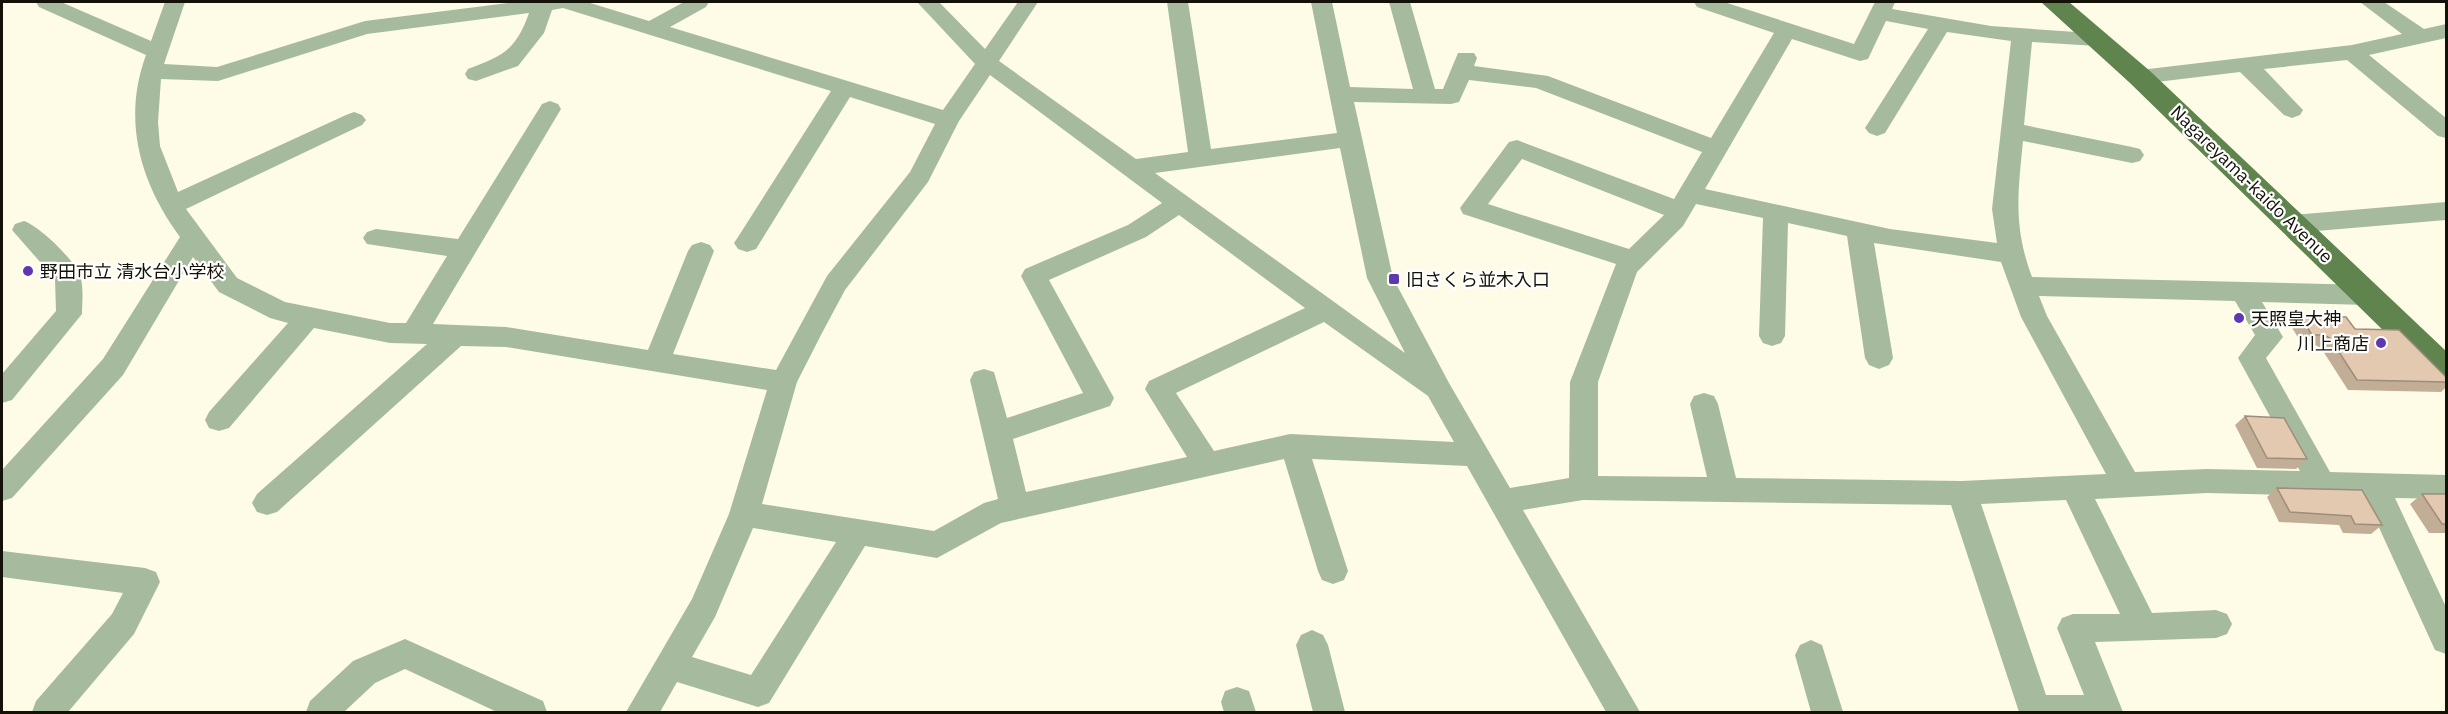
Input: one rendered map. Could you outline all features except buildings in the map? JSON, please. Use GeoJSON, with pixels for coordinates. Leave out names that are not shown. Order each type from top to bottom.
{"type":"FeatureCollection","features":[{"type":"Feature","properties":{"kind":"main road","name":"Nagareyama-kaido Avenue"},"geometry":{"type":"LineString","coordinates":[[2054,2],[2140,78],[2446,371]]}},
{"type":"Feature","properties":{"kind":"street"},"geometry":{"type":"LineString","coordinates":[[46,2],[154,62],[218,74],[365,28],[551,2]]}},
{"type":"Feature","properties":{"kind":"street"},"geometry":{"type":"LineString","coordinates":[[175,2],[154,62],[146,122],[148,146],[171,206],[228,285],[279,311],[390,333],[506,337],[783,382]]}},
{"type":"Feature","properties":{"kind":"street"},"geometry":{"type":"LineString","coordinates":[[476,74],[510,61],[533,33],[551,2]]}},
{"type":"Feature","properties":{"kind":"street"},"geometry":{"type":"LineString","coordinates":[[566,2],[948,120]]}},
{"type":"Feature","properties":{"kind":"street"},"geometry":{"type":"LineString","coordinates":[[652,28],[699,2]]}},
{"type":"Feature","properties":{"kind":"street"},"geometry":{"type":"LineString","coordinates":[[927,2],[986,62],[1439,391]]}},
{"type":"Feature","properties":{"kind":"street"},"geometry":{"type":"LineString","coordinates":[[642,712],[704,607],[744,514],[783,382],[836,284],[920,176],[948,120],[1028,2]]}},
{"type":"Feature","properties":{"kind":"street"},"geometry":{"type":"LineString","coordinates":[[1177,2],[1201,160]]}},
{"type":"Feature","properties":{"kind":"street"},"geometry":{"type":"LineString","coordinates":[[1321,2],[1348,139],[1380,278],[1439,391],[1478,455],[1624,712]]}},
{"type":"Feature","properties":{"kind":"street"},"geometry":{"type":"LineString","coordinates":[[1400,2],[1426,96]]}},
{"type":"Feature","properties":{"kind":"street"},"geometry":{"type":"LineString","coordinates":[[1704,2],[1860,54],[1883,8],[1940,26],[2022,36],[2097,39]]}},
{"type":"Feature","properties":{"kind":"street"},"geometry":{"type":"LineString","coordinates":[[2371,2],[2421,37]]}},
{"type":"Feature","properties":{"kind":"street"},"geometry":{"type":"LineString","coordinates":[[1877,128],[1940,26]]}},
{"type":"Feature","properties":{"kind":"street"},"geometry":{"type":"LineString","coordinates":[[1583,488],[1584,382],[1626,268],[1685,202],[1786,30]]}},
{"type":"Feature","properties":{"kind":"street"},"geometry":{"type":"LineString","coordinates":[[2140,78],[2352,52],[2446,31]]}},
{"type":"Feature","properties":{"kind":"street"},"geometry":{"type":"LineString","coordinates":[[2022,36],[2014,132],[2004,209],[2012,254],[2034,316],[2127,485]]}},
{"type":"Feature","properties":{"kind":"street"},"geometry":{"type":"LineString","coordinates":[[2352,52],[2446,130]]}},
{"type":"Feature","properties":{"kind":"street"},"geometry":{"type":"LineString","coordinates":[[1339,94],[1450,97],[1463,65],[1540,81],[1716,148]]}},
{"type":"Feature","properties":{"kind":"street"},"geometry":{"type":"LineString","coordinates":[[2246,66],[2292,110]]}},
{"type":"Feature","properties":{"kind":"street"},"geometry":{"type":"LineString","coordinates":[[747,243],[844,88]]}},
{"type":"Feature","properties":{"kind":"street"},"geometry":{"type":"LineString","coordinates":[[413,334],[550,109]]}},
{"type":"Feature","properties":{"kind":"street"},"geometry":{"type":"LineString","coordinates":[[171,206],[354,120]]}},
{"type":"Feature","properties":{"kind":"street"},"geometry":{"type":"LineString","coordinates":[[2014,132],[2132,154]]}},
{"type":"Feature","properties":{"kind":"street"},"geometry":{"type":"LineString","coordinates":[[1132,168],[1348,139]]}},
{"type":"Feature","properties":{"kind":"street"},"geometry":{"type":"LineString","coordinates":[[1634,260],[1472,208],[1517,148],[1685,202],[1776,212],[1890,238],[2012,254]]}},
{"type":"Feature","properties":{"kind":"street"},"geometry":{"type":"LineString","coordinates":[[995,434],[1100,398],[1034,276],[1137,231],[1180,203]]}},
{"type":"Feature","properties":{"kind":"street"},"geometry":{"type":"LineString","coordinates":[[2293,224],[2446,211]]}},
{"type":"Feature","properties":{"kind":"street"},"geometry":{"type":"LineString","coordinates":[[1772,336],[1776,212]]}},
{"type":"Feature","properties":{"kind":"street"},"geometry":{"type":"LineString","coordinates":[[2,392],[69,314],[68,277],[24,230]]}},
{"type":"Feature","properties":{"kind":"street"},"geometry":{"type":"LineString","coordinates":[[1859,230],[1879,358]]}},
{"type":"Feature","properties":{"kind":"street"},"geometry":{"type":"LineString","coordinates":[[2,489],[113,367],[192,238]]}},
{"type":"Feature","properties":{"kind":"street"},"geometry":{"type":"LineString","coordinates":[[376,238],[465,249]]}},
{"type":"Feature","properties":{"kind":"street"},"geometry":{"type":"LineString","coordinates":[[657,361],[701,251]]}},
{"type":"Feature","properties":{"kind":"street"},"geometry":{"type":"LineString","coordinates":[[2023,286],[2367,295]]}},
{"type":"Feature","properties":{"kind":"street"},"geometry":{"type":"LineString","coordinates":[[2242,292],[2271,337],[2252,358],[2320,482]]}},
{"type":"Feature","properties":{"kind":"street"},"geometry":{"type":"LineString","coordinates":[[1206,463],[1158,389],[1326,309]]}},
{"type":"Feature","properties":{"kind":"street"},"geometry":{"type":"LineString","coordinates":[[219,420],[308,317]]}},
{"type":"Feature","properties":{"kind":"street"},"geometry":{"type":"LineString","coordinates":[[267,502],[455,335]]}},
{"type":"Feature","properties":{"kind":"street"},"geometry":{"type":"LineString","coordinates":[[984,380],[995,434],[1016,508]]}},
{"type":"Feature","properties":{"kind":"street"},"geometry":{"type":"LineString","coordinates":[[1704,404],[1724,490]]}},
{"type":"Feature","properties":{"kind":"street"},"geometry":{"type":"LineString","coordinates":[[744,514],[937,545],[994,512],[1206,463],[1294,446],[1478,455]]}},
{"type":"Feature","properties":{"kind":"street"},"geometry":{"type":"LineString","coordinates":[[1294,446],[1333,571]]}},
{"type":"Feature","properties":{"kind":"street"},"geometry":{"type":"LineString","coordinates":[[1504,501],[1583,488],[1962,493],[2207,481],[2320,482],[2375,486],[2446,487]]}},
{"type":"Feature","properties":{"kind":"street"},"geometry":{"type":"LineString","coordinates":[[2375,486],[2445,633]]}},
{"type":"Feature","properties":{"kind":"street"},"geometry":{"type":"LineString","coordinates":[[2075,488],[2143,628]]}},
{"type":"Feature","properties":{"kind":"street"},"geometry":{"type":"LineString","coordinates":[[1962,493],[2036,711],[2107,711],[2073,628],[2143,628],[2216,624]]}},
{"type":"Feature","properties":{"kind":"street"},"geometry":{"type":"LineString","coordinates":[[669,665],[758,692],[858,532]]}},
{"type":"Feature","properties":{"kind":"street"},"geometry":{"type":"LineString","coordinates":[[2,564],[145,582],[123,624],[48,712]]}},
{"type":"Feature","properties":{"kind":"street"},"geometry":{"type":"LineString","coordinates":[[1312,645],[1329,712]]}},
{"type":"Feature","properties":{"kind":"street"},"geometry":{"type":"LineString","coordinates":[[322,712],[364,672],[405,654],[531,712]]}},
{"type":"Feature","properties":{"kind":"street"},"geometry":{"type":"LineString","coordinates":[[1811,655],[1827,712]]}},
{"type":"Feature","properties":{"kind":"place","name":"野田市立 清水台小学校"},"geometry":{"type":"Point","coordinates":[28,271]}},
{"type":"Feature","properties":{"kind":"place","name":"旧さくら並木入口"},"geometry":{"type":"Point","coordinates":[1394,279]}},
{"type":"Feature","properties":{"kind":"place","name":"天照皇大神"},"geometry":{"type":"Point","coordinates":[2239,318]}},
{"type":"Feature","properties":{"kind":"place","name":"川上商店"},"geometry":{"type":"Point","coordinates":[2381,343]}}]}
